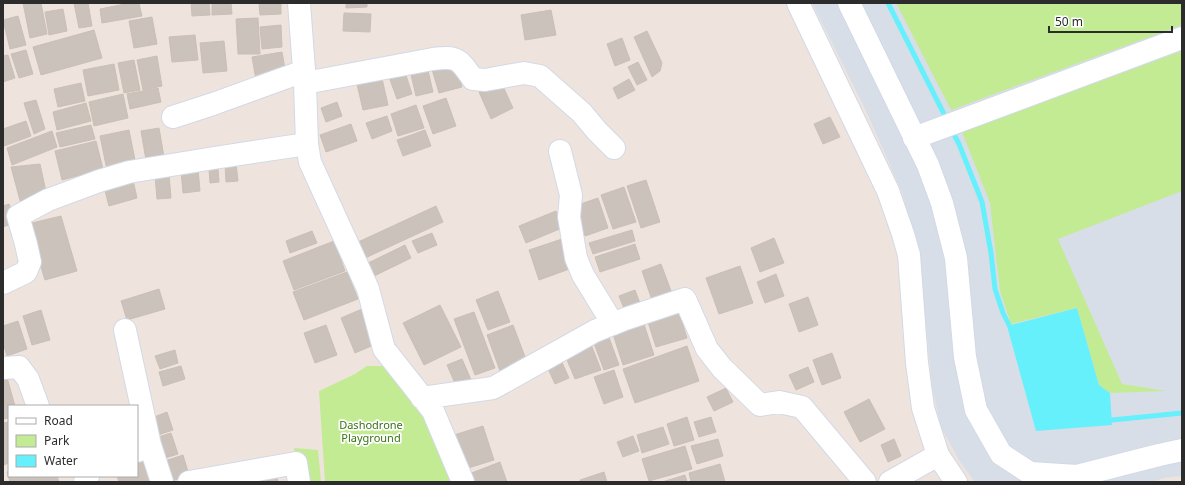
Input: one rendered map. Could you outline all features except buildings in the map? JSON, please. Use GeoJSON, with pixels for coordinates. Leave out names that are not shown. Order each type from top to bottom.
{"type":"FeatureCollection","features":[{"type":"Feature","properties":{"kind":"street"},"geometry":{"type":"LineString","coordinates":[[299,3],[307,144],[310,162],[368,289],[384,349],[433,412],[463,480]]}},
{"type":"Feature","properties":{"kind":"street"},"geometry":{"type":"LineString","coordinates":[[798,3],[888,192],[903,234],[909,254],[916,356],[922,401],[938,455],[956,482]]}},
{"type":"Feature","properties":{"kind":"street"},"geometry":{"type":"LineString","coordinates":[[849,3],[928,165],[942,203],[956,258],[965,357],[976,410],[1002,454],[1030,473],[1077,476],[1182,450]]}},
{"type":"Feature","properties":{"kind":"street"},"geometry":{"type":"LineString","coordinates":[[914,138],[1182,38]]}},
{"type":"Feature","properties":{"kind":"street"},"geometry":{"type":"LineString","coordinates":[[172,117],[304,77],[449,57],[456,59],[462,64],[473,79],[484,80],[524,73],[540,76],[582,113],[614,148]]}},
{"type":"Feature","properties":{"kind":"street"},"geometry":{"type":"LineString","coordinates":[[3,283],[26,272],[30,262],[18,216],[48,200],[99,181],[129,172],[307,144]]}},
{"type":"Feature","properties":{"kind":"street"},"geometry":{"type":"LineString","coordinates":[[560,151],[571,195],[569,217],[576,258],[584,275],[613,324]]}},
{"type":"Feature","properties":{"kind":"street"},"geometry":{"type":"LineString","coordinates":[[422,398],[493,388],[595,331],[686,299],[707,349],[722,368],[760,405],[779,402],[802,407],[865,482]]}},
{"type":"Feature","properties":{"kind":"street"},"geometry":{"type":"LineString","coordinates":[[125,330],[137,405]]}},
{"type":"Feature","properties":{"kind":"street"},"geometry":{"type":"LineString","coordinates":[[3,368],[19,367],[28,379],[38,405]]}},
{"type":"Feature","properties":{"kind":"street"},"geometry":{"type":"LineString","coordinates":[[138,411],[144,448],[162,482]]}},
{"type":"Feature","properties":{"kind":"street"},"geometry":{"type":"LineString","coordinates":[[890,482],[938,455]]}},
{"type":"Feature","properties":{"kind":"street"},"geometry":{"type":"LineString","coordinates":[[189,482],[296,462],[298,482]]}},
{"type":"Feature","properties":{"kind":"shaded area"},"geometry":{"type":"Polygon","coordinates":[[[812,3],[1182,3],[1182,476],[1164,478],[1152,482],[975,482],[960,462],[941,427],[932,387],[920,261],[912,226],[901,190],[866,111],[812,3]]]}},
{"type":"Feature","properties":{"kind":"green space"},"geometry":{"type":"Polygon","coordinates":[[[896,3],[1182,3],[1182,25],[951,110],[896,3]]]}},
{"type":"Feature","properties":{"kind":"green space"},"geometry":{"type":"Polygon","coordinates":[[[1182,51],[1182,191],[1058,239],[1122,384],[1166,391],[1110,393],[1099,385],[1077,308],[1011,324],[1000,291],[990,203],[962,132],[1182,51]]]}},
{"type":"Feature","properties":{"kind":"green space","name":"Dashodrone Playground"},"geometry":{"type":"Polygon","coordinates":[[[367,366],[382,366],[395,378],[429,421],[454,482],[325,482],[319,391],[355,374],[367,366]]]}},
{"type":"Feature","properties":{"kind":"green space"},"geometry":{"type":"Polygon","coordinates":[[[294,448],[318,450],[321,482],[299,482],[294,448]]]}},
{"type":"Feature","properties":{"kind":"water"},"geometry":{"type":"Polygon","coordinates":[[[1077,308],[1099,385],[1110,393],[1112,425],[1036,431],[1007,326],[1077,308]]]}},
{"type":"Feature","properties":{"kind":"waterway"},"geometry":{"type":"LineString","coordinates":[[888,3],[947,120]]}},
{"type":"Feature","properties":{"kind":"waterway"},"geometry":{"type":"LineString","coordinates":[[951,129],[959,144],[982,202],[991,253],[995,289],[1003,313],[1009,325]]}},
{"type":"Feature","properties":{"kind":"waterway"},"geometry":{"type":"LineString","coordinates":[[1112,420],[1182,413]]}}]}
